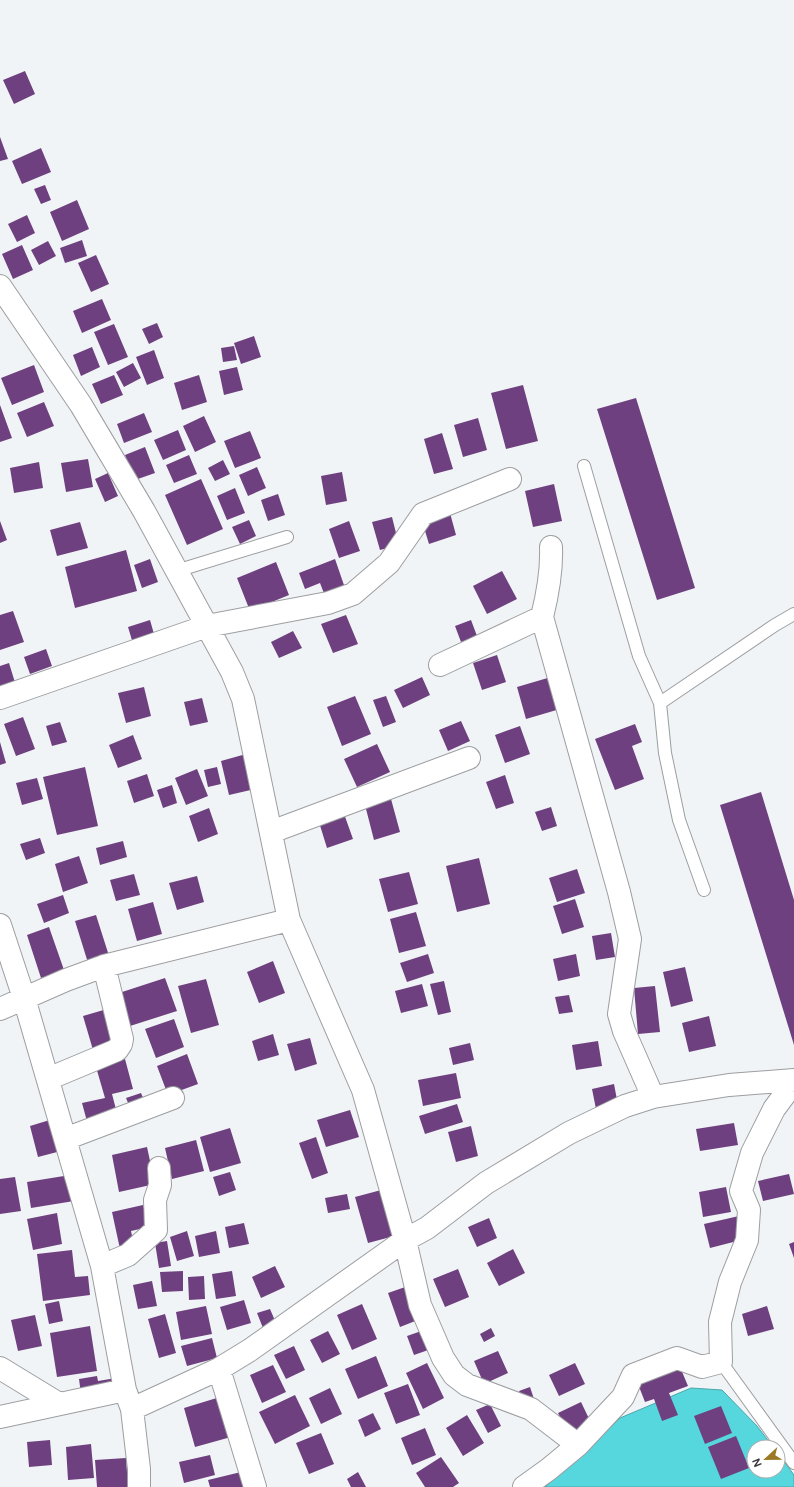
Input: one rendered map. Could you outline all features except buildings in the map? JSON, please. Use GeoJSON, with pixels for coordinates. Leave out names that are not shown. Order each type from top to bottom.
{"type":"FeatureCollection","features":[{"type":"Feature","properties":{"kind":"street"},"geometry":{"type":"LineString","coordinates":[[0,286],[81,405],[144,511],[232,672],[243,700],[289,920],[362,1090],[405,1240],[420,1305],[443,1358],[454,1375],[467,1385],[531,1409],[578,1445]]}},
{"type":"Feature","properties":{"kind":"street"},"geometry":{"type":"LineString","coordinates":[[0,698],[207,626],[328,603],[353,594],[389,563],[423,514],[510,479]]}},
{"type":"Feature","properties":{"kind":"street"},"geometry":{"type":"LineString","coordinates":[[551,547],[552,565],[542,617],[615,877],[630,939],[619,1014],[624,1031],[652,1097]]}},
{"type":"Feature","properties":{"kind":"street"},"geometry":{"type":"LineString","coordinates":[[440,665],[542,617]]}},
{"type":"Feature","properties":{"kind":"street"},"geometry":{"type":"LineString","coordinates":[[271,832],[469,758]]}},
{"type":"Feature","properties":{"kind":"street"},"geometry":{"type":"LineString","coordinates":[[0,1009],[66,980],[104,966],[289,920]]}},
{"type":"Feature","properties":{"kind":"street"},"geometry":{"type":"LineString","coordinates":[[0,925],[24,998],[102,1266],[129,1399],[139,1469],[139,1487]]}},
{"type":"Feature","properties":{"kind":"street"},"geometry":{"type":"LineString","coordinates":[[48,1079],[117,1050],[121,1044],[122,1039],[104,966]]}},
{"type":"Feature","properties":{"kind":"street"},"geometry":{"type":"LineString","coordinates":[[0,1416],[58,1404],[129,1399],[219,1369],[250,1350],[405,1240],[427,1228],[486,1183],[569,1132],[624,1106],[652,1097],[729,1085],[794,1081]]}},
{"type":"Feature","properties":{"kind":"street"},"geometry":{"type":"LineString","coordinates":[[524,1487],[578,1445],[623,1397],[633,1375],[677,1358],[702,1367],[721,1362],[720,1322],[730,1282],[747,1240],[749,1210],[741,1191],[752,1153],[774,1109],[794,1081]]}},
{"type":"Feature","properties":{"kind":"street"},"geometry":{"type":"LineString","coordinates":[[65,1139],[173,1098]]}},
{"type":"Feature","properties":{"kind":"street"},"geometry":{"type":"LineString","coordinates":[[102,1266],[128,1255],[156,1230],[155,1200],[160,1185],[159,1168]]}},
{"type":"Feature","properties":{"kind":"street"},"geometry":{"type":"LineString","coordinates":[[0,1368],[58,1404]]}},
{"type":"Feature","properties":{"kind":"street"},"geometry":{"type":"LineString","coordinates":[[219,1369],[255,1487]]}},
{"type":"Feature","properties":{"kind":"lane"},"geometry":{"type":"LineString","coordinates":[[584,466],[639,656],[660,703],[665,752],[679,820],[704,890]]}},
{"type":"Feature","properties":{"kind":"lane"},"geometry":{"type":"LineString","coordinates":[[176,570],[287,537]]}},
{"type":"Feature","properties":{"kind":"lane"},"geometry":{"type":"LineString","coordinates":[[660,703],[794,614]]}},
{"type":"Feature","properties":{"kind":"lane"},"geometry":{"type":"LineString","coordinates":[[721,1362],[794,1462]]}},
{"type":"Feature","properties":{"kind":"water"},"geometry":{"type":"Polygon","coordinates":[[[691,1388],[722,1390],[757,1426],[767,1439],[746,1439],[746,1479],[786,1479],[786,1464],[794,1475],[794,1487],[545,1487],[620,1418],[691,1388]]]}}]}
